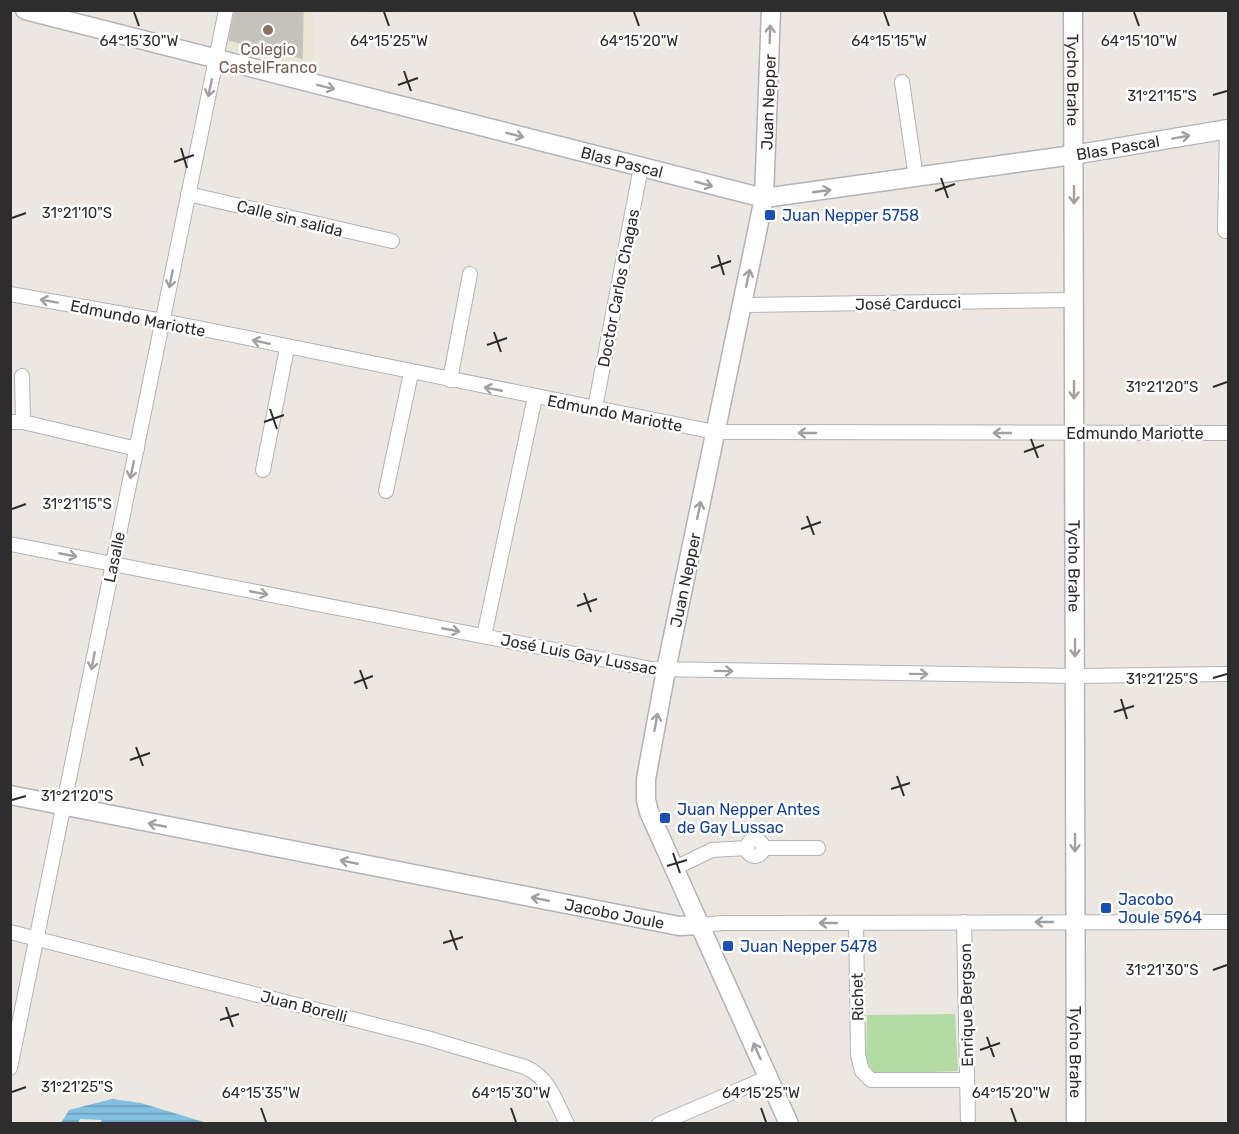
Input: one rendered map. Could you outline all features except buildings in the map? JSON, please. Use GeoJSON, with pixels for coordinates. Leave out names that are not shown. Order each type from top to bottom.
{"type":"FeatureCollection","features":[{"type":"Feature","properties":{"kind":"main road","name":"Blas Pascal"},"geometry":{"type":"LineString","coordinates":[[25,10],[764,198],[1073,155],[1228,129]]}},
{"type":"Feature","properties":{"kind":"main road","name":"Juan Nepper"},"geometry":{"type":"LineString","coordinates":[[771,10],[764,198],[666,670],[645,789],[649,812],[789,1124]]}},
{"type":"Feature","properties":{"kind":"main road","name":"Tycho Brahe"},"geometry":{"type":"LineString","coordinates":[[1073,10],[1076,1124]]}},
{"type":"Feature","properties":{"kind":"main road","name":"Jacobo Joule"},"geometry":{"type":"LineString","coordinates":[[10,795],[679,926],[701,925]]}},
{"type":"Feature","properties":{"kind":"street","name":"Lasalle"},"geometry":{"type":"LineString","coordinates":[[10,1068],[226,10]]}},
{"type":"Feature","properties":{"kind":"street"},"geometry":{"type":"LineString","coordinates":[[902,82],[916,178]]}},
{"type":"Feature","properties":{"kind":"street"},"geometry":{"type":"LineString","coordinates":[[1225,231],[1228,129]]}},
{"type":"Feature","properties":{"kind":"street","name":"Doctor Carlos Chagas"},"geometry":{"type":"LineString","coordinates":[[595,408],[641,167]]}},
{"type":"Feature","properties":{"kind":"street","name":"Calle sin salida"},"geometry":{"type":"LineString","coordinates":[[188,194],[392,241]]}},
{"type":"Feature","properties":{"kind":"street"},"geometry":{"type":"LineString","coordinates":[[450,380],[470,274]]}},
{"type":"Feature","properties":{"kind":"street","name":"Edmundo Mariotte"},"geometry":{"type":"LineString","coordinates":[[10,294],[163,321],[411,373],[715,432],[1228,433]]}},
{"type":"Feature","properties":{"kind":"street","name":"José Carducci"},"geometry":{"type":"LineString","coordinates":[[742,305],[1074,300]]}},
{"type":"Feature","properties":{"kind":"street"},"geometry":{"type":"LineString","coordinates":[[262,470],[287,348]]}},
{"type":"Feature","properties":{"kind":"street"},"geometry":{"type":"LineString","coordinates":[[386,491],[411,373]]}},
{"type":"Feature","properties":{"kind":"street"},"geometry":{"type":"LineString","coordinates":[[22,376],[17,422],[136,449]]}},
{"type":"Feature","properties":{"kind":"street"},"geometry":{"type":"LineString","coordinates":[[484,636],[534,397]]}},
{"type":"Feature","properties":{"kind":"street","name":"José Luis Gay Lussac"},"geometry":{"type":"LineString","coordinates":[[10,544],[666,670],[1075,676],[1228,674]]}},
{"type":"Feature","properties":{"kind":"street"},"geometry":{"type":"LineString","coordinates":[[675,868],[712,850],[747,848],[754,856],[761,855],[764,848],[818,848]]}},
{"type":"Feature","properties":{"kind":"street","name":"Jacobo Joule"},"geometry":{"type":"LineString","coordinates":[[701,925],[856,922],[1228,922]]}},
{"type":"Feature","properties":{"kind":"street","name":"Richet"},"geometry":{"type":"LineString","coordinates":[[856,922],[858,1055],[862,1071],[871,1080],[967,1080]]}},
{"type":"Feature","properties":{"kind":"street","name":"Enrique Bergson"},"geometry":{"type":"LineString","coordinates":[[964,922],[968,1124]]}},
{"type":"Feature","properties":{"kind":"street","name":"Juan Borelli"},"geometry":{"type":"LineString","coordinates":[[10,932],[427,1038],[525,1067],[535,1071],[548,1084],[567,1124]]}},
{"type":"Feature","properties":{"kind":"street"},"geometry":{"type":"LineString","coordinates":[[659,1124],[769,1077]]}},
{"type":"Feature","properties":{"kind":"shaded area","name":"Colegio CastelFranco"},"geometry":{"type":"Polygon","coordinates":[[[225,11],[406,11],[405,15],[314,12],[314,72],[218,46],[225,11]]]}},
{"type":"Feature","properties":{"kind":"green space"},"geometry":{"type":"Polygon","coordinates":[[[955,1014],[958,1071],[875,1074],[866,1061],[867,1015],[955,1014]]]}},
{"type":"Feature","properties":{"kind":"water"},"geometry":{"type":"Polygon","coordinates":[[[112,1099],[141,1103],[207,1123],[99,1124],[102,1120],[80,1119],[78,1123],[61,1123],[69,1110],[112,1099]]]}},
{"type":"Feature","properties":{"kind":"place","name":"Colegio CastelFranco"},"geometry":{"type":"Point","coordinates":[268,30]}},
{"type":"Feature","properties":{"kind":"place","name":"Juan Nepper 5758"},"geometry":{"type":"Point","coordinates":[770,215]}},
{"type":"Feature","properties":{"kind":"place","name":"Juan Nepper Antes de Gay Lussac"},"geometry":{"type":"Point","coordinates":[665,818]}},
{"type":"Feature","properties":{"kind":"place","name":"Jacobo Joule 5964"},"geometry":{"type":"Point","coordinates":[1106,908]}},
{"type":"Feature","properties":{"kind":"place","name":"Juan Nepper 5478"},"geometry":{"type":"Point","coordinates":[728,946]}}]}
